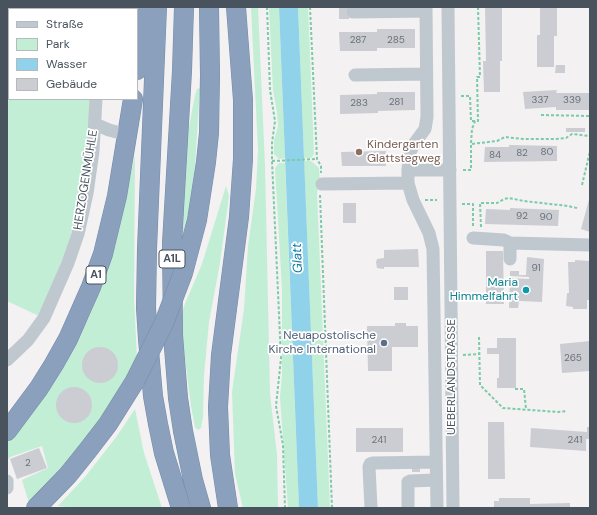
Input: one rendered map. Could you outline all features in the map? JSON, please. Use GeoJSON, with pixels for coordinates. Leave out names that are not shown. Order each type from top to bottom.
{"type":"FeatureCollection","features":[{"type":"Feature","properties":{"kind":"highway"},"geometry":{"type":"LineString","coordinates":[[138,61],[144,7]]}},
{"type":"Feature","properties":{"kind":"highway","name":"A1L"},"geometry":{"type":"LineString","coordinates":[[157,7],[146,300],[153,396],[164,453],[180,508]]}},
{"type":"Feature","properties":{"kind":"highway","name":"A1L"},"geometry":{"type":"LineString","coordinates":[[184,7],[182,71],[172,243],[173,335],[182,431],[201,508]]}},
{"type":"Feature","properties":{"kind":"highway"},"geometry":{"type":"LineString","coordinates":[[36,508],[88,450],[111,419],[135,381],[164,323],[183,273],[197,220],[209,133],[209,7]]}},
{"type":"Feature","properties":{"kind":"highway"},"geometry":{"type":"LineString","coordinates":[[228,508],[220,455],[218,407],[221,355],[238,223],[243,159],[244,100],[236,7]]}},
{"type":"Feature","properties":{"kind":"highway","name":"A1"},"geometry":{"type":"LineString","coordinates":[[7,431],[35,394],[54,364],[68,339],[92,287],[109,231],[123,169],[133,100]]}},
{"type":"Feature","properties":{"kind":"street","name":"UEBERLANDSTRASSE"},"geometry":{"type":"LineString","coordinates":[[448,7],[456,170],[453,508]]}},
{"type":"Feature","properties":{"kind":"street"},"geometry":{"type":"LineString","coordinates":[[353,12],[426,9],[427,116],[425,128],[410,152],[408,183],[429,233],[433,249],[437,508]]}},
{"type":"Feature","properties":{"kind":"street"},"geometry":{"type":"LineString","coordinates":[[355,75],[426,74]]}},
{"type":"Feature","properties":{"kind":"street","name":"HERZOGENMÜHLE"},"geometry":{"type":"LineString","coordinates":[[7,360],[28,340],[44,318],[68,263],[78,234],[93,151],[96,100]]}},
{"type":"Feature","properties":{"kind":"street"},"geometry":{"type":"LineString","coordinates":[[95,124],[109,130],[128,135]]}},
{"type":"Feature","properties":{"kind":"street"},"geometry":{"type":"LineString","coordinates":[[408,170],[456,170]]}},
{"type":"Feature","properties":{"kind":"street"},"geometry":{"type":"LineString","coordinates":[[321,190],[408,183]]}},
{"type":"Feature","properties":{"kind":"street"},"geometry":{"type":"LineString","coordinates":[[477,236],[504,240],[510,243],[590,245]]}},
{"type":"Feature","properties":{"kind":"street"},"geometry":{"type":"LineString","coordinates":[[510,243],[510,259]]}},
{"type":"Feature","properties":{"kind":"street"},"geometry":{"type":"LineString","coordinates":[[371,508],[370,464],[436,462]]}},
{"type":"Feature","properties":{"kind":"street"},"geometry":{"type":"LineString","coordinates":[[408,508],[408,482],[436,480]]}},
{"type":"Feature","properties":{"kind":"street"},"geometry":{"type":"LineString","coordinates":[[7,481],[7,488]]}},
{"type":"Feature","properties":{"kind":"path"},"geometry":{"type":"LineString","coordinates":[[267,7],[270,90],[275,121],[272,144],[272,161],[281,358],[276,406],[283,445],[285,508]]}},
{"type":"Feature","properties":{"kind":"path"},"geometry":{"type":"LineString","coordinates":[[310,7],[317,159],[321,166],[332,508]]}},
{"type":"Feature","properties":{"kind":"path"},"geometry":{"type":"LineString","coordinates":[[456,170],[471,170],[472,129],[475,121],[478,121],[477,77],[480,77],[478,7]]}},
{"type":"Feature","properties":{"kind":"path"},"geometry":{"type":"LineString","coordinates":[[461,96],[470,96],[471,121],[475,121]]}},
{"type":"Feature","properties":{"kind":"path"},"geometry":{"type":"LineString","coordinates":[[541,115],[590,116]]}},
{"type":"Feature","properties":{"kind":"path"},"geometry":{"type":"LineString","coordinates":[[471,144],[497,142],[505,137],[556,139],[566,138],[572,134],[590,136]]}},
{"type":"Feature","properties":{"kind":"path"},"geometry":{"type":"LineString","coordinates":[[582,185],[590,151]]}},
{"type":"Feature","properties":{"kind":"path"},"geometry":{"type":"LineString","coordinates":[[272,161],[317,159]]}},
{"type":"Feature","properties":{"kind":"path"},"geometry":{"type":"LineString","coordinates":[[477,236],[480,203],[497,203],[509,198],[577,208]]}},
{"type":"Feature","properties":{"kind":"path"},"geometry":{"type":"LineString","coordinates":[[422,200],[437,200]]}},
{"type":"Feature","properties":{"kind":"path"},"geometry":{"type":"LineString","coordinates":[[462,204],[473,204],[477,236]]}},
{"type":"Feature","properties":{"kind":"path"},"geometry":{"type":"LineString","coordinates":[[479,337],[480,385],[503,408],[558,412],[566,411]]}},
{"type":"Feature","properties":{"kind":"path"},"geometry":{"type":"LineString","coordinates":[[463,354],[479,354]]}},
{"type":"Feature","properties":{"kind":"path"},"geometry":{"type":"LineString","coordinates":[[515,389],[524,389],[526,409]]}},
{"type":"Feature","properties":{"kind":"green space"},"geometry":{"type":"Polygon","coordinates":[[[7,7],[67,7],[8,8],[8,100],[90,100],[90,124],[83,180],[74,224],[64,256],[39,316],[7,301],[7,7]]]}},
{"type":"Feature","properties":{"kind":"green space"},"geometry":{"type":"Polygon","coordinates":[[[251,7],[258,7],[265,166],[270,394],[277,455],[278,508],[243,508],[235,474],[232,392],[244,309],[248,246],[256,189],[258,151],[251,7]]]}},
{"type":"Feature","properties":{"kind":"green space"},"geometry":{"type":"Polygon","coordinates":[[[269,7],[279,7],[285,158],[279,159],[274,154],[274,141],[278,126],[273,90],[269,7]]]}},
{"type":"Feature","properties":{"kind":"green space"},"geometry":{"type":"Polygon","coordinates":[[[298,7],[308,7],[314,154],[311,158],[304,158],[298,7]]]}},
{"type":"Feature","properties":{"kind":"green space"},"geometry":{"type":"Polygon","coordinates":[[[200,88],[195,166],[190,205],[183,234],[179,233],[187,138],[195,95],[197,89],[200,88]]]}},
{"type":"Feature","properties":{"kind":"green space"},"geometry":{"type":"Polygon","coordinates":[[[135,155],[134,298],[137,358],[105,413],[65,466],[29,503],[22,480],[48,468],[42,446],[10,457],[7,460],[7,443],[42,399],[89,317],[115,247],[135,155]]]}},
{"type":"Feature","properties":{"kind":"green space"},"geometry":{"type":"Polygon","coordinates":[[[304,161],[311,161],[319,168],[320,184],[317,192],[330,508],[318,508],[304,161]]]}},
{"type":"Feature","properties":{"kind":"green space"},"geometry":{"type":"Polygon","coordinates":[[[279,163],[285,163],[299,508],[288,508],[280,397],[282,376],[282,289],[275,168],[279,163]]]}},
{"type":"Feature","properties":{"kind":"green space"},"geometry":{"type":"Polygon","coordinates":[[[226,186],[229,196],[220,263],[209,322],[204,375],[203,417],[201,428],[198,430],[195,427],[191,406],[180,319],[202,264],[226,186]]]}},
{"type":"Feature","properties":{"kind":"green space"},"geometry":{"type":"Polygon","coordinates":[[[135,409],[144,453],[162,508],[74,508],[58,506],[85,477],[117,436],[135,409]]]}},
{"type":"Feature","properties":{"kind":"water","name":"Glatt"},"geometry":{"type":"Polygon","coordinates":[[[279,7],[298,7],[318,508],[299,508],[279,7]]]}},
{"type":"Feature","properties":{"kind":"building"},"geometry":{"type":"Polygon","coordinates":[[[339,7],[349,7],[349,19],[339,19],[339,7]]]}},
{"type":"Feature","properties":{"kind":"building"},"geometry":{"type":"Polygon","coordinates":[[[485,7],[502,7],[502,61],[500,61],[500,92],[484,92],[483,61],[486,61],[485,7]]]}},
{"type":"Feature","properties":{"kind":"building"},"geometry":{"type":"Polygon","coordinates":[[[540,7],[557,7],[557,36],[554,36],[554,67],[537,67],[537,35],[540,35],[540,7]]]}},
{"type":"Feature","properties":{"kind":"building"},"geometry":{"type":"Polygon","coordinates":[[[377,29],[415,29],[415,48],[377,48],[377,51],[340,51],[339,32],[377,32],[377,29]]]}},
{"type":"Feature","properties":{"kind":"building"},"geometry":{"type":"Polygon","coordinates":[[[556,65],[565,65],[565,73],[555,73],[556,65]]]}},
{"type":"Feature","properties":{"kind":"building"},"geometry":{"type":"Polygon","coordinates":[[[557,90],[556,93],[590,93],[590,110],[556,110],[556,107],[525,109],[523,92],[557,90]]]}},
{"type":"Feature","properties":{"kind":"building"},"geometry":{"type":"Polygon","coordinates":[[[377,92],[415,92],[415,110],[340,114],[340,95],[377,94],[377,92]]]}},
{"type":"Feature","properties":{"kind":"building"},"geometry":{"type":"Polygon","coordinates":[[[566,128],[585,128],[585,132],[566,132],[566,128]]]}},
{"type":"Feature","properties":{"kind":"building"},"geometry":{"type":"Polygon","coordinates":[[[509,145],[557,146],[557,161],[484,162],[485,147],[509,147],[509,145]]]}},
{"type":"Feature","properties":{"kind":"building","name":"Kindergarten Glattstegweg"},"geometry":{"type":"Polygon","coordinates":[[[386,151],[386,166],[342,166],[341,152],[386,151]]]}},
{"type":"Feature","properties":{"kind":"building"},"geometry":{"type":"Polygon","coordinates":[[[590,196],[590,232],[581,229],[590,196]]]}},
{"type":"Feature","properties":{"kind":"building"},"geometry":{"type":"Polygon","coordinates":[[[343,203],[356,203],[356,223],[343,223],[343,203]]]}},
{"type":"Feature","properties":{"kind":"building"},"geometry":{"type":"Polygon","coordinates":[[[510,208],[559,210],[558,226],[485,224],[486,209],[510,210],[510,208]]]}},
{"type":"Feature","properties":{"kind":"building"},"geometry":{"type":"Polygon","coordinates":[[[418,249],[419,267],[377,268],[377,259],[384,258],[384,250],[418,249]]]}},
{"type":"Feature","properties":{"kind":"building"},"geometry":{"type":"Polygon","coordinates":[[[486,251],[503,251],[504,304],[486,304],[486,251]]]}},
{"type":"Feature","properties":{"kind":"building","name":"Maria Himmelfahrt"},"geometry":{"type":"Polygon","coordinates":[[[527,257],[544,259],[542,302],[519,301],[518,308],[509,308],[510,278],[529,279],[529,277],[510,276],[510,271],[519,271],[519,275],[526,275],[527,257]]]}},
{"type":"Feature","properties":{"kind":"building"},"geometry":{"type":"Polygon","coordinates":[[[575,260],[589,261],[590,300],[587,300],[587,309],[573,309],[573,307],[566,306],[567,293],[569,293],[568,262],[575,262],[575,260]]]}},
{"type":"Feature","properties":{"kind":"building"},"geometry":{"type":"Polygon","coordinates":[[[394,287],[408,287],[408,300],[394,300],[394,287]]]}},
{"type":"Feature","properties":{"kind":"building"},"geometry":{"type":"Polygon","coordinates":[[[395,323],[406,323],[406,326],[418,326],[418,347],[392,347],[392,371],[368,371],[367,326],[395,326],[395,323]]]}},
{"type":"Feature","properties":{"kind":"building"},"geometry":{"type":"Polygon","coordinates":[[[497,338],[516,338],[516,388],[497,388],[497,378],[499,378],[499,354],[487,354],[487,348],[497,348],[497,338]]]}},
{"type":"Feature","properties":{"kind":"building"},"geometry":{"type":"Polygon","coordinates":[[[590,341],[590,371],[562,373],[560,344],[590,341]]]}},
{"type":"Feature","properties":{"kind":"building"},"geometry":{"type":"Polygon","coordinates":[[[104,347],[113,352],[117,358],[117,372],[113,378],[104,383],[96,383],[87,378],[83,372],[82,361],[87,352],[93,348],[104,347]]]}},
{"type":"Feature","properties":{"kind":"building"},"geometry":{"type":"Polygon","coordinates":[[[78,387],[87,392],[91,398],[91,412],[87,418],[78,423],[70,423],[61,418],[57,412],[56,401],[61,392],[67,388],[78,387]]]}},
{"type":"Feature","properties":{"kind":"building"},"geometry":{"type":"Polygon","coordinates":[[[488,422],[504,422],[505,479],[488,479],[488,422]]]}},
{"type":"Feature","properties":{"kind":"building"},"geometry":{"type":"Polygon","coordinates":[[[587,427],[590,427],[590,439],[586,439],[586,451],[530,447],[531,428],[587,432],[587,427]]]}},
{"type":"Feature","properties":{"kind":"building"},"geometry":{"type":"Polygon","coordinates":[[[356,428],[403,428],[403,452],[356,452],[356,428]]]}},
{"type":"Feature","properties":{"kind":"building"},"geometry":{"type":"Polygon","coordinates":[[[39,448],[47,468],[17,479],[10,459],[39,448]]]}},
{"type":"Feature","properties":{"kind":"building"},"geometry":{"type":"Polygon","coordinates":[[[412,467],[420,467],[420,472],[412,472],[412,467]]]}},
{"type":"Feature","properties":{"kind":"building"},"geometry":{"type":"Polygon","coordinates":[[[499,498],[530,498],[530,504],[570,503],[570,508],[494,508],[494,501],[499,501],[499,498]]]}},
{"type":"Feature","properties":{"kind":"place","name":"Kindergarten Glattstegweg"},"geometry":{"type":"Point","coordinates":[359,152]}},
{"type":"Feature","properties":{"kind":"place","name":"Maria Himmelfahrt"},"geometry":{"type":"Point","coordinates":[526,290]}},
{"type":"Feature","properties":{"kind":"place","name":"Neuapostolische Kirche International"},"geometry":{"type":"Point","coordinates":[384,343]}}]}
